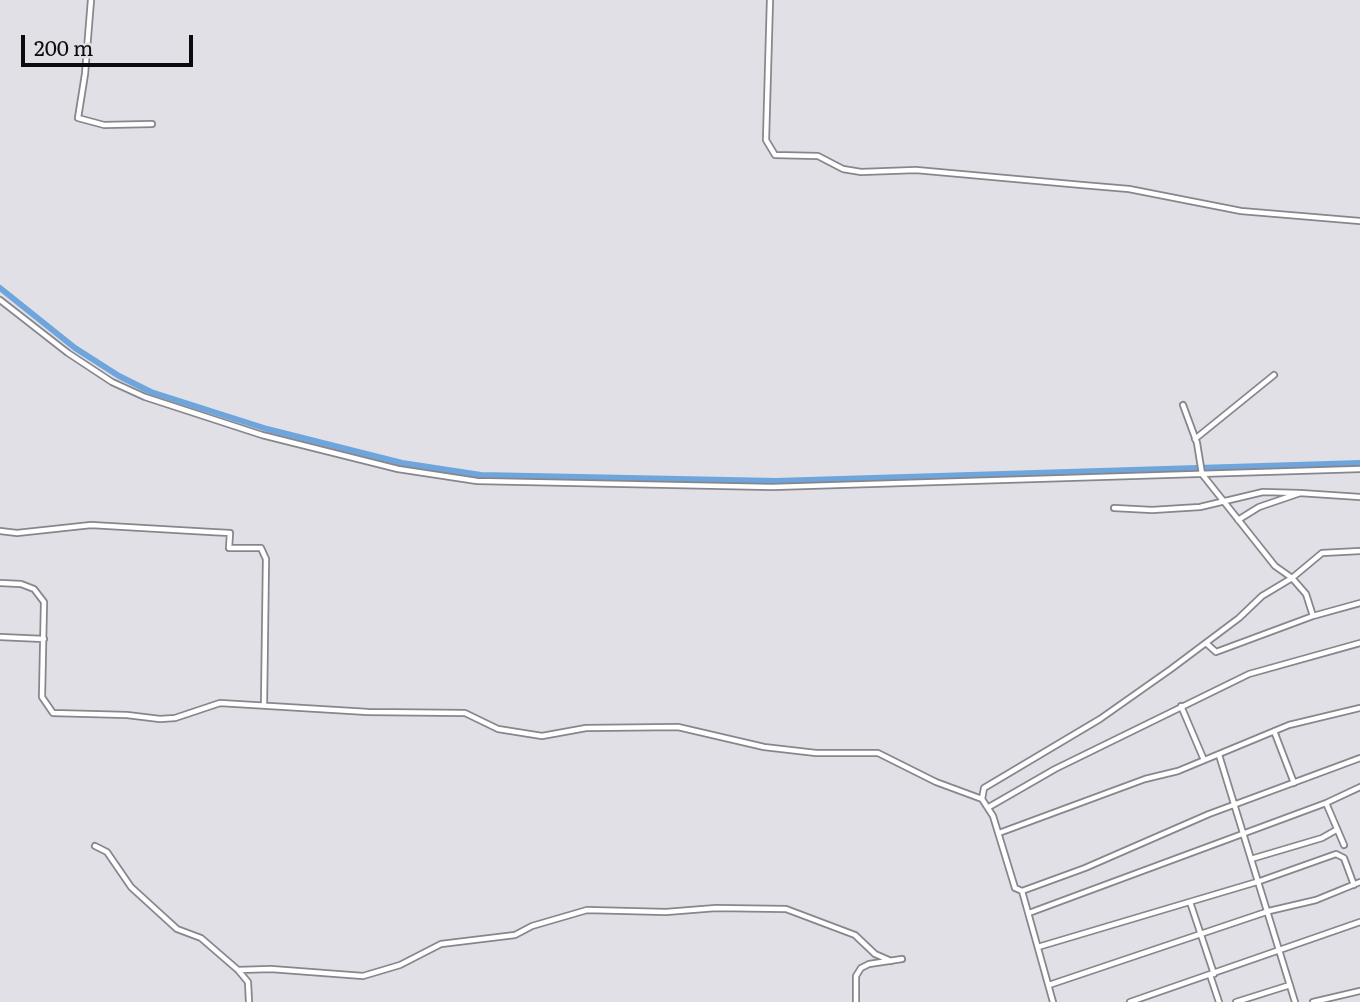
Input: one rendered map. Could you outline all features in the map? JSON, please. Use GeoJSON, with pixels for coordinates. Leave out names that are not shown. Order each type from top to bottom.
{"type":"FeatureCollection","features":[{"type":"Feature","properties":{"kind":"street"},"geometry":{"type":"LineString","coordinates":[[91,0],[85,74],[78,118],[104,125],[152,124]]}},
{"type":"Feature","properties":{"kind":"street"},"geometry":{"type":"LineString","coordinates":[[770,0],[766,140],[775,155],[818,156],[843,169],[870,173],[916,170],[1106,187],[1215,208],[1318,220],[1360,221]]}},
{"type":"Feature","properties":{"kind":"street"},"geometry":{"type":"LineString","coordinates":[[0,299],[68,353],[112,382],[145,397],[262,435],[398,469],[477,481],[772,487],[1360,469]]}},
{"type":"Feature","properties":{"kind":"street"},"geometry":{"type":"LineString","coordinates":[[1195,439],[1274,375]]}},
{"type":"Feature","properties":{"kind":"street"},"geometry":{"type":"LineString","coordinates":[[1183,405],[1195,439],[1202,474],[1275,566],[1292,578],[1306,594],[1313,616]]}},
{"type":"Feature","properties":{"kind":"street"},"geometry":{"type":"LineString","coordinates":[[1114,508],[1188,508],[1264,492],[1360,498]]}},
{"type":"Feature","properties":{"kind":"street"},"geometry":{"type":"LineString","coordinates":[[1238,520],[1259,507],[1300,493]]}},
{"type":"Feature","properties":{"kind":"street"},"geometry":{"type":"LineString","coordinates":[[0,531],[17,533],[91,525],[220,532],[230,533],[229,548],[257,546],[266,559],[264,705]]}},
{"type":"Feature","properties":{"kind":"street"},"geometry":{"type":"LineString","coordinates":[[982,799],[982,792],[988,785],[1100,719],[1206,643],[1262,596],[1292,578],[1327,551],[1360,551]]}},
{"type":"Feature","properties":{"kind":"street"},"geometry":{"type":"LineString","coordinates":[[0,583],[22,584],[40,594],[45,608],[42,697],[53,713],[160,719],[175,718],[220,702],[407,713],[465,713],[498,729],[542,736],[586,729],[678,727],[764,747],[816,753],[878,753],[936,782],[982,799],[989,807],[999,833],[1015,888],[1022,891],[1360,758]]}},
{"type":"Feature","properties":{"kind":"street"},"geometry":{"type":"LineString","coordinates":[[1206,643],[1216,652],[1313,616],[1360,603]]}},
{"type":"Feature","properties":{"kind":"street"},"geometry":{"type":"LineString","coordinates":[[0,637],[44,639]]}},
{"type":"Feature","properties":{"kind":"street"},"geometry":{"type":"LineString","coordinates":[[989,807],[1055,769],[1262,669],[1360,643]]}},
{"type":"Feature","properties":{"kind":"street"},"geometry":{"type":"LineString","coordinates":[[1181,706],[1204,760]]}},
{"type":"Feature","properties":{"kind":"street"},"geometry":{"type":"LineString","coordinates":[[999,833],[1219,755],[1299,721],[1360,708]]}},
{"type":"Feature","properties":{"kind":"street"},"geometry":{"type":"LineString","coordinates":[[1274,731],[1294,783]]}},
{"type":"Feature","properties":{"kind":"street"},"geometry":{"type":"LineString","coordinates":[[1219,755],[1260,881],[1295,1002]]}},
{"type":"Feature","properties":{"kind":"street"},"geometry":{"type":"LineString","coordinates":[[1029,913],[1326,803],[1360,787]]}},
{"type":"Feature","properties":{"kind":"street"},"geometry":{"type":"LineString","coordinates":[[1326,803],[1344,845]]}},
{"type":"Feature","properties":{"kind":"street"},"geometry":{"type":"LineString","coordinates":[[1251,859],[1336,830]]}},
{"type":"Feature","properties":{"kind":"street"},"geometry":{"type":"LineString","coordinates":[[95,846],[107,852],[131,887],[177,929],[201,938],[238,970],[248,982],[249,1002]]}},
{"type":"Feature","properties":{"kind":"street"},"geometry":{"type":"LineString","coordinates":[[1038,947],[1260,881],[1339,854],[1345,858],[1353,885]]}},
{"type":"Feature","properties":{"kind":"street"},"geometry":{"type":"LineString","coordinates":[[1049,985],[1269,911],[1316,900],[1360,882]]}},
{"type":"Feature","properties":{"kind":"street"},"geometry":{"type":"LineString","coordinates":[[1022,891],[1053,1002]]}},
{"type":"Feature","properties":{"kind":"street"},"geometry":{"type":"LineString","coordinates":[[1190,902],[1219,1002]]}},
{"type":"Feature","properties":{"kind":"street"},"geometry":{"type":"LineString","coordinates":[[238,970],[271,969],[363,976],[400,965],[441,944],[515,934],[532,926],[587,910],[666,912],[716,908],[794,912],[855,935],[875,954],[891,961]]}},
{"type":"Feature","properties":{"kind":"street"},"geometry":{"type":"LineString","coordinates":[[1130,1002],[1360,922]]}},
{"type":"Feature","properties":{"kind":"street"},"geometry":{"type":"LineString","coordinates":[[856,1002],[856,976],[861,968],[869,964],[902,959]]}},
{"type":"Feature","properties":{"kind":"street"},"geometry":{"type":"LineString","coordinates":[[1236,1002],[1290,985]]}},
{"type":"Feature","properties":{"kind":"street"},"geometry":{"type":"LineString","coordinates":[[1313,1002],[1360,991]]}},
{"type":"Feature","properties":{"kind":"waterway"},"geometry":{"type":"LineString","coordinates":[[0,288],[75,348],[119,376],[151,392],[267,429],[402,463],[481,475],[776,481],[1360,463]]}}]}
